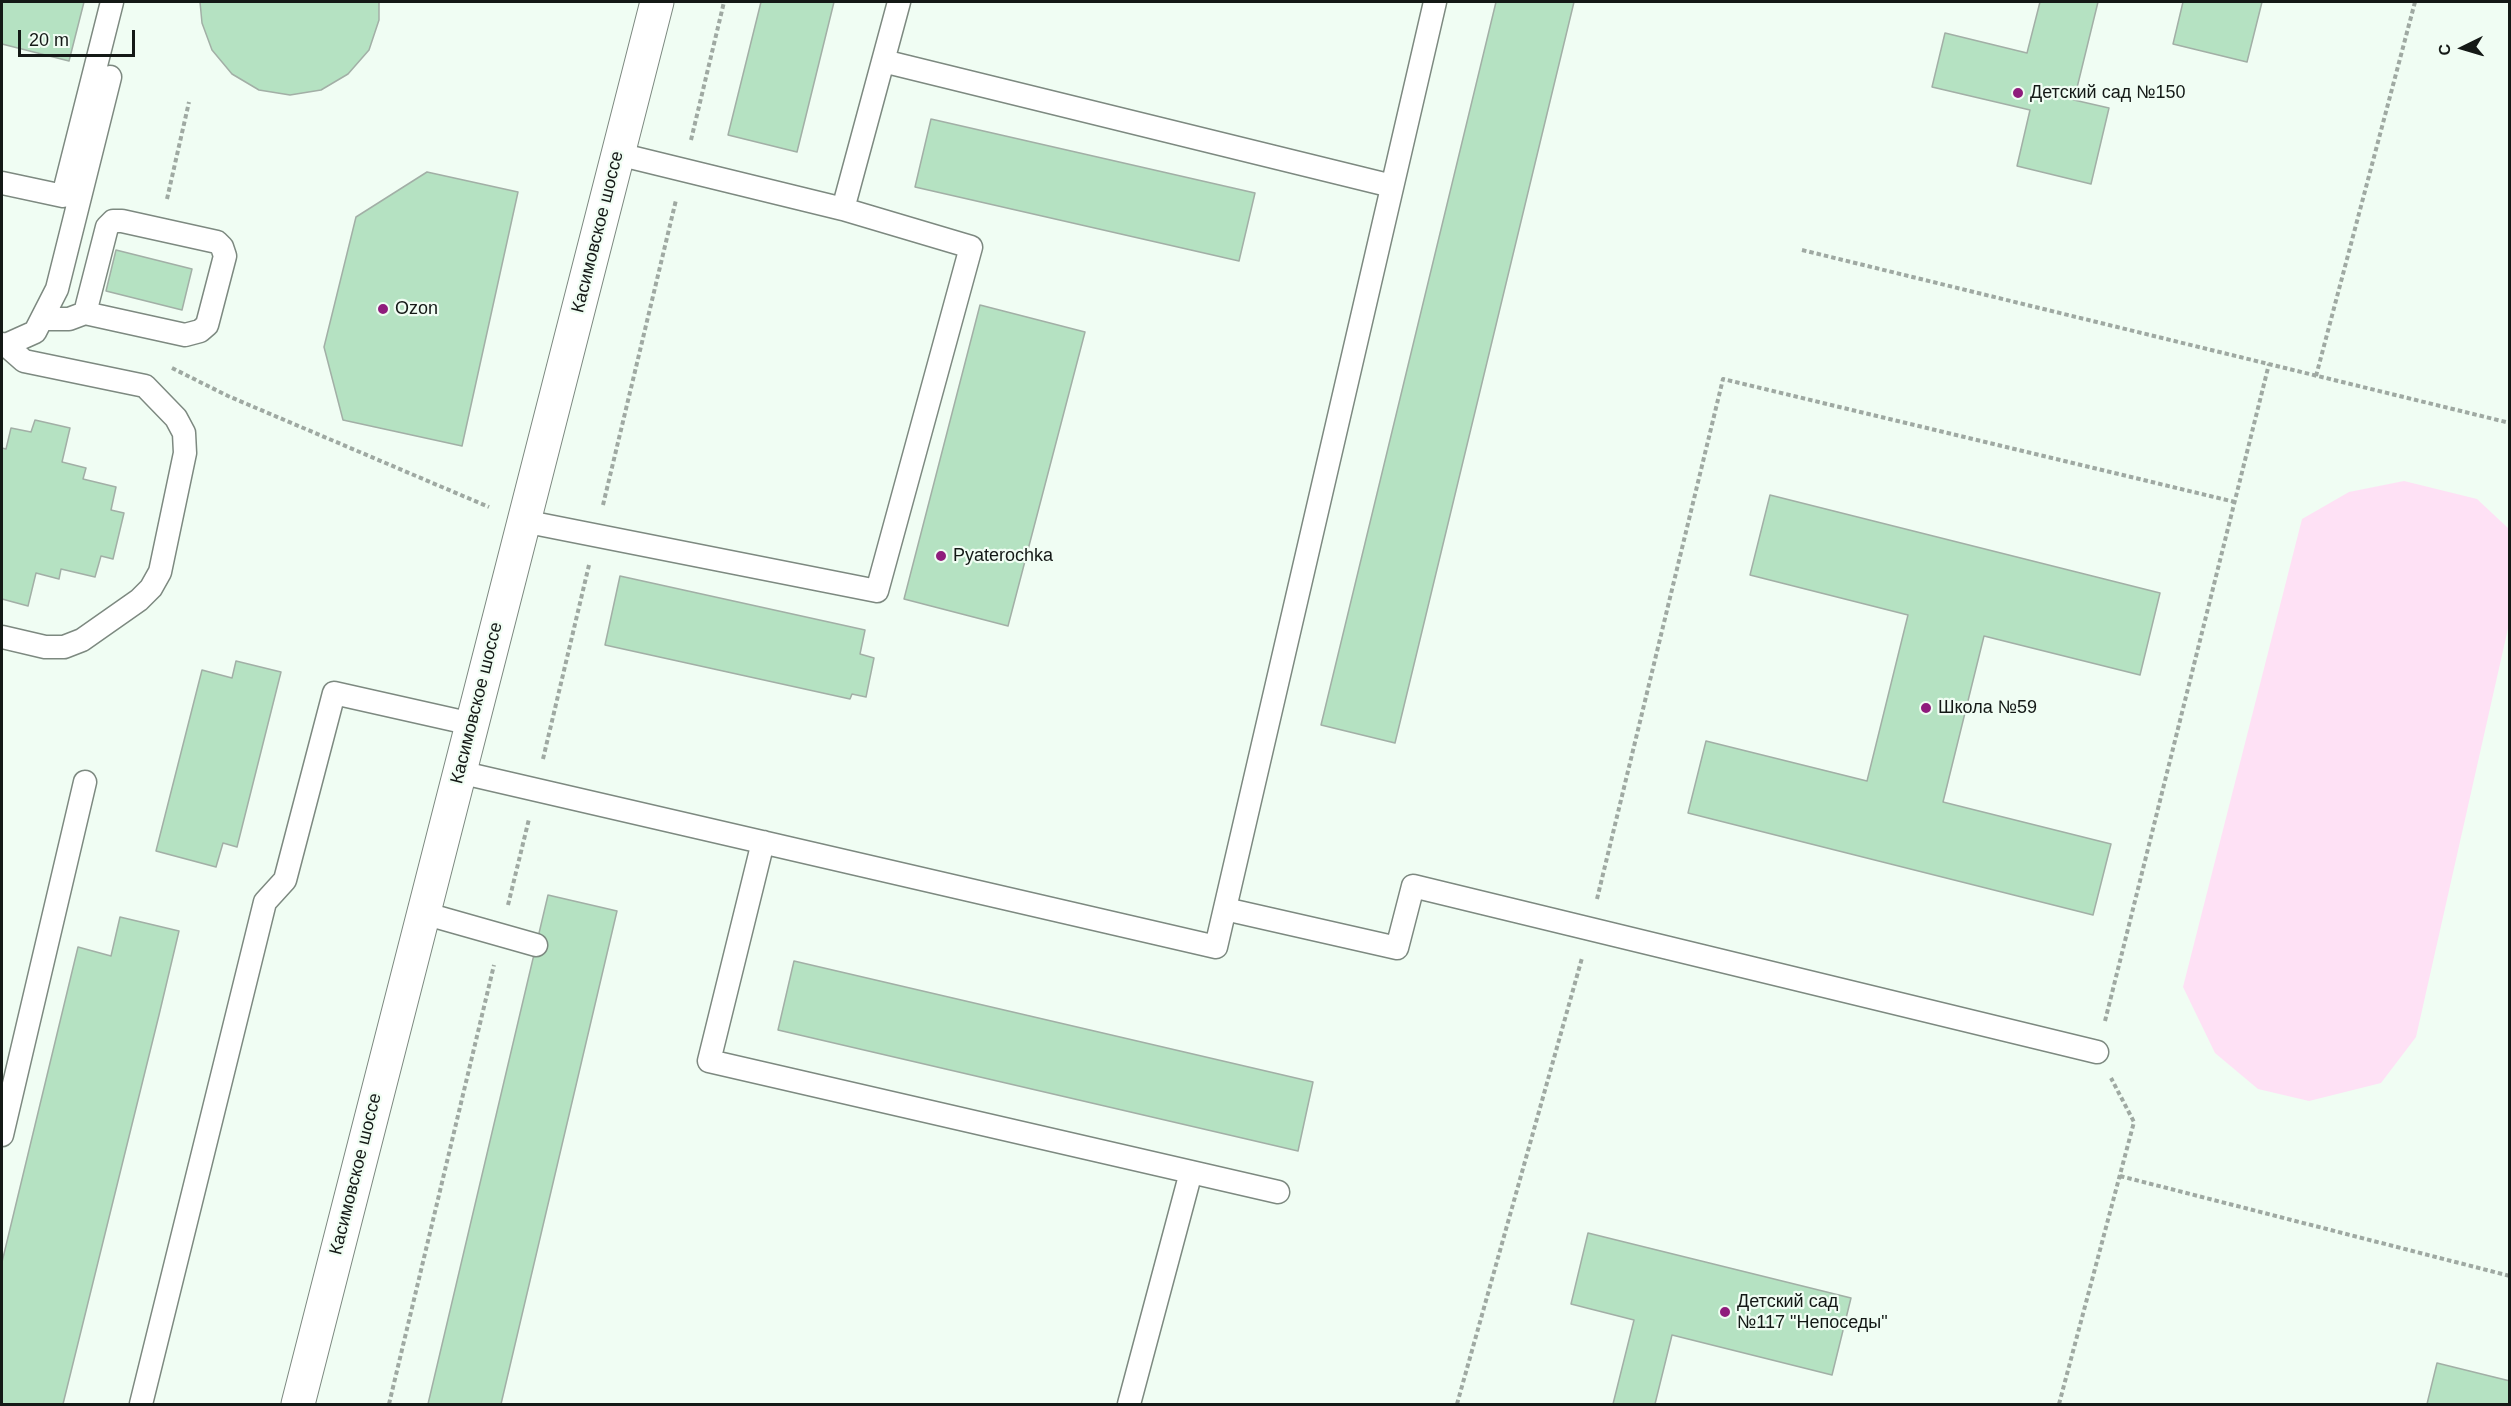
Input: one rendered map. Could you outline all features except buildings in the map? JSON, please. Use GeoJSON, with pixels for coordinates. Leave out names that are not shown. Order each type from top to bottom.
{"type":"FeatureCollection","features":[{"type":"Feature","properties":{"kind":"street","name":"Касимовское шоссе"},"geometry":{"type":"LineString","coordinates":[[298,1404],[657,2]]}},
{"type":"Feature","properties":{"kind":"lane"},"geometry":{"type":"LineString","coordinates":[[2,183],[63,196],[112,2]]}},
{"type":"Feature","properties":{"kind":"lane"},"geometry":{"type":"LineString","coordinates":[[843,209],[899,2]]}},
{"type":"Feature","properties":{"kind":"lane"},"geometry":{"type":"LineString","coordinates":[[459,772],[1216,947],[1435,2]]}},
{"type":"Feature","properties":{"kind":"lane"},"geometry":{"type":"LineString","coordinates":[[884,61],[1392,186]]}},
{"type":"Feature","properties":{"kind":"lane"},"geometry":{"type":"LineString","coordinates":[[4,344],[35,332],[57,289],[110,77]]}},
{"type":"Feature","properties":{"kind":"lane"},"geometry":{"type":"LineString","coordinates":[[523,521],[877,591],[971,247],[843,209],[618,154]]}},
{"type":"Feature","properties":{"kind":"lane"},"geometry":{"type":"LineString","coordinates":[[42,319],[69,319],[85,313],[186,335],[200,331],[207,325],[225,256],[222,247],[217,242],[113,221],[107,227],[85,313]]}},
{"type":"Feature","properties":{"kind":"lane"},"geometry":{"type":"LineString","coordinates":[[2,637],[45,647],[64,647],[82,640],[139,600],[151,588],[160,572],[185,453],[184,433],[176,418],[145,386],[24,360],[4,344]]}},
{"type":"Feature","properties":{"kind":"lane"},"geometry":{"type":"LineString","coordinates":[[141,1404],[265,902],[285,880],[334,693],[472,724]]}},
{"type":"Feature","properties":{"kind":"lane"},"geometry":{"type":"LineString","coordinates":[[2,1135],[85,782]]}},
{"type":"Feature","properties":{"kind":"lane"},"geometry":{"type":"LineString","coordinates":[[763,842],[709,1061],[1278,1192]]}},
{"type":"Feature","properties":{"kind":"lane"},"geometry":{"type":"LineString","coordinates":[[1225,909],[1397,948],[1413,886],[2097,1052]]}},
{"type":"Feature","properties":{"kind":"lane"},"geometry":{"type":"LineString","coordinates":[[423,913],[536,945]]}},
{"type":"Feature","properties":{"kind":"lane"},"geometry":{"type":"LineString","coordinates":[[1129,1404],[1191,1172]]}},
{"type":"Feature","properties":{"kind":"path"},"geometry":{"type":"LineString","coordinates":[[389,1404],[724,2]]}},
{"type":"Feature","properties":{"kind":"path"},"geometry":{"type":"LineString","coordinates":[[2316,376],[2415,2]]}},
{"type":"Feature","properties":{"kind":"path"},"geometry":{"type":"LineString","coordinates":[[160,229],[189,102]]}},
{"type":"Feature","properties":{"kind":"path"},"geometry":{"type":"LineString","coordinates":[[1802,250],[2510,423]]}},
{"type":"Feature","properties":{"kind":"path"},"geometry":{"type":"LineString","coordinates":[[2060,1404],[2134,1122],[2097,1052],[2269,364]]}},
{"type":"Feature","properties":{"kind":"path"},"geometry":{"type":"LineString","coordinates":[[164,365],[228,396],[523,521]]}},
{"type":"Feature","properties":{"kind":"path"},"geometry":{"type":"LineString","coordinates":[[1457,1404],[1590,929],[1723,379],[2235,502]]}},
{"type":"Feature","properties":{"kind":"path"},"geometry":{"type":"LineString","coordinates":[[2120,1176],[2510,1276]]}},
{"type":"Feature","properties":{"kind":"shaded area"},"geometry":{"type":"Polygon","coordinates":[[[2404,481],[2477,499],[2509,529],[2509,624],[2416,1037],[2381,1083],[2309,1101],[2258,1089],[2215,1053],[2183,987],[2302,519],[2349,492],[2404,481]]]}},
{"type":"Feature","properties":{"kind":"place","name":"Детский сад №150"},"geometry":{"type":"Point","coordinates":[2018,93]}},
{"type":"Feature","properties":{"kind":"place","name":"Ozon"},"geometry":{"type":"Point","coordinates":[383,309]}},
{"type":"Feature","properties":{"kind":"place","name":"Pyaterochka"},"geometry":{"type":"Point","coordinates":[941,556]}},
{"type":"Feature","properties":{"kind":"place","name":"Школа №59"},"geometry":{"type":"Point","coordinates":[1926,708]}},
{"type":"Feature","properties":{"kind":"place","name":"Детский сад №117 \"Непоседы\""},"geometry":{"type":"Point","coordinates":[1725,1312]}}]}
